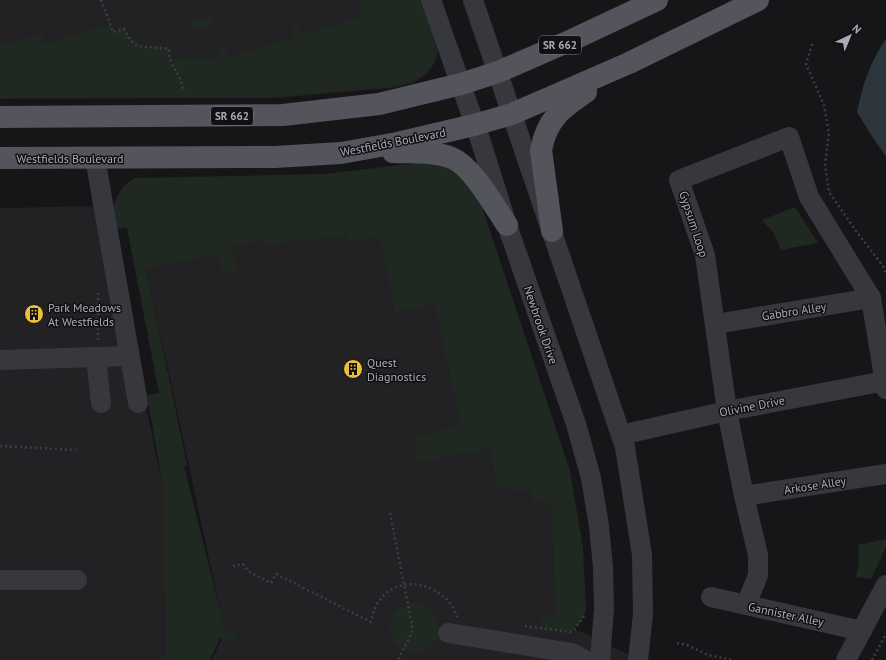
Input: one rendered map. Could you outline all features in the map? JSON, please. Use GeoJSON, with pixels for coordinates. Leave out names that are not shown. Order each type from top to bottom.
{"type":"FeatureCollection","features":[{"type":"Feature","properties":{"kind":"main road","name":"SR 662"},"geometry":{"type":"LineString","coordinates":[[0,117],[283,115],[379,104],[461,84],[498,72],[574,39],[656,0]]}},
{"type":"Feature","properties":{"kind":"main road","name":"Westfields Boulevard"},"geometry":{"type":"LineString","coordinates":[[0,158],[275,157],[364,150],[474,125],[512,114],[628,63],[758,0]]}},
{"type":"Feature","properties":{"kind":"main road"},"geometry":{"type":"LineString","coordinates":[[552,231],[541,150],[549,125],[557,113],[567,105],[628,63]]}},
{"type":"Feature","properties":{"kind":"main road"},"geometry":{"type":"LineString","coordinates":[[364,150],[429,153],[453,159],[470,172],[507,225]]}},
{"type":"Feature","properties":{"kind":"street","name":"Newbrook Drive"},"geometry":{"type":"LineString","coordinates":[[431,0],[461,84],[507,225],[576,424],[591,478],[599,526],[603,567],[604,609],[600,660]]}},
{"type":"Feature","properties":{"kind":"street"},"geometry":{"type":"LineString","coordinates":[[474,0],[627,455],[642,555],[643,614],[638,660]]}},
{"type":"Feature","properties":{"kind":"street","name":"Gypsum Loop"},"geometry":{"type":"LineString","coordinates":[[746,605],[758,575],[758,555],[744,496],[727,411],[716,324],[705,255],[679,180],[789,137],[809,197],[871,298],[885,385]]}},
{"type":"Feature","properties":{"kind":"street"},"geometry":{"type":"LineString","coordinates":[[95,158],[138,403]]}},
{"type":"Feature","properties":{"kind":"street","name":"Gabbro Alley"},"geometry":{"type":"LineString","coordinates":[[716,324],[871,298]]}},
{"type":"Feature","properties":{"kind":"street"},"geometry":{"type":"LineString","coordinates":[[0,360],[97,352],[129,356]]}},
{"type":"Feature","properties":{"kind":"street"},"geometry":{"type":"LineString","coordinates":[[97,352],[101,403]]}},
{"type":"Feature","properties":{"kind":"street","name":"Olivine Drive"},"geometry":{"type":"LineString","coordinates":[[621,435],[727,411],[885,385]]}},
{"type":"Feature","properties":{"kind":"street","name":"Arkose Alley"},"geometry":{"type":"LineString","coordinates":[[744,496],[886,474]]}},
{"type":"Feature","properties":{"kind":"street"},"geometry":{"type":"LineString","coordinates":[[0,580],[77,580]]}},
{"type":"Feature","properties":{"kind":"street"},"geometry":{"type":"LineString","coordinates":[[846,660],[886,585]]}},
{"type":"Feature","properties":{"kind":"street","name":"Gannister Alley"},"geometry":{"type":"LineString","coordinates":[[711,597],[862,631]]}},
{"type":"Feature","properties":{"kind":"street"},"geometry":{"type":"LineString","coordinates":[[448,633],[572,653],[585,660]]}},
{"type":"Feature","properties":{"kind":"path"},"geometry":{"type":"LineString","coordinates":[[101,0],[113,32],[124,29],[130,40],[138,46],[169,49],[171,64],[182,80],[183,92]]}},
{"type":"Feature","properties":{"kind":"path"},"geometry":{"type":"LineString","coordinates":[[812,44],[806,64],[824,106],[828,126],[829,133],[825,165],[829,192],[883,266],[886,274]]}},
{"type":"Feature","properties":{"kind":"path"},"geometry":{"type":"LineString","coordinates":[[97,352],[98,291]]}},
{"type":"Feature","properties":{"kind":"path"},"geometry":{"type":"LineString","coordinates":[[0,446],[76,450]]}},
{"type":"Feature","properties":{"kind":"path"},"geometry":{"type":"LineString","coordinates":[[390,513],[413,630],[398,660]]}},
{"type":"Feature","properties":{"kind":"path"},"geometry":{"type":"LineString","coordinates":[[233,566],[243,564],[248,571],[271,583],[276,574],[371,622],[373,610],[382,597],[388,591],[404,584],[414,584],[432,589],[445,597],[458,618],[466,618]]}},
{"type":"Feature","properties":{"kind":"path"},"geometry":{"type":"LineString","coordinates":[[520,625],[570,632],[578,626],[584,616]]}},
{"type":"Feature","properties":{"kind":"path"},"geometry":{"type":"LineString","coordinates":[[872,660],[886,634]]}},
{"type":"Feature","properties":{"kind":"path"},"geometry":{"type":"LineString","coordinates":[[677,643],[687,644],[708,654],[732,660]]}},
{"type":"Feature","properties":{"kind":"shaded area"},"geometry":{"type":"Polygon","coordinates":[[[0,0],[423,0],[438,51],[436,61],[427,74],[413,83],[392,88],[275,98],[0,99],[0,0]]]}},
{"type":"Feature","properties":{"kind":"shaded area"},"geometry":{"type":"Polygon","coordinates":[[[361,0],[422,0],[436,49],[435,59],[431,68],[418,79],[390,87],[271,97],[0,98],[0,46],[41,33],[44,44],[112,24],[114,30],[125,27],[132,39],[141,45],[170,47],[172,58],[219,59],[219,49],[221,46],[225,49],[228,58],[295,37],[293,27],[294,24],[298,26],[302,35],[362,16],[360,6],[361,0]]]}},
{"type":"Feature","properties":{"kind":"shaded area"},"geometry":{"type":"Polygon","coordinates":[[[208,17],[213,22],[210,28],[189,27],[190,22],[208,17]]]}},
{"type":"Feature","properties":{"kind":"shaded area"},"geometry":{"type":"Polygon","coordinates":[[[886,39],[886,156],[857,112],[868,74],[886,39]]]}},
{"type":"Feature","properties":{"kind":"shaded area"},"geometry":{"type":"Polygon","coordinates":[[[425,162],[457,169],[480,201],[570,471],[583,547],[586,610],[580,623],[570,632],[541,628],[542,618],[556,616],[550,503],[534,501],[531,491],[497,489],[491,448],[417,463],[417,436],[461,426],[435,304],[395,312],[380,237],[347,243],[345,234],[304,242],[303,239],[264,246],[263,240],[232,246],[237,271],[223,273],[218,254],[146,268],[187,465],[184,466],[225,630],[226,632],[236,629],[233,644],[220,638],[210,660],[165,660],[163,486],[147,395],[159,393],[127,228],[114,229],[112,223],[113,208],[119,193],[135,178],[325,174],[425,162]]]}},
{"type":"Feature","properties":{"kind":"shaded area"},"geometry":{"type":"Polygon","coordinates":[[[416,192],[550,503],[556,616],[541,628],[575,629],[640,660],[212,660],[225,632],[146,268],[416,192]]]}},
{"type":"Feature","properties":{"kind":"shaded area"},"geometry":{"type":"Polygon","coordinates":[[[102,206],[163,486],[165,660],[0,660],[0,208],[102,206]]]}},
{"type":"Feature","properties":{"kind":"shaded area"},"geometry":{"type":"Polygon","coordinates":[[[795,207],[818,243],[781,250],[773,232],[762,220],[795,207]]]}},
{"type":"Feature","properties":{"kind":"shaded area"},"geometry":{"type":"Polygon","coordinates":[[[886,539],[886,547],[871,579],[856,577],[859,562],[858,545],[886,539]]]}},
{"type":"Feature","properties":{"kind":"shaded area"},"geometry":{"type":"Polygon","coordinates":[[[409,603],[419,603],[432,610],[439,623],[439,633],[432,646],[419,653],[409,653],[400,649],[393,642],[389,633],[389,623],[393,614],[400,607],[409,603]]]}},
{"type":"Feature","properties":{"kind":"place","name":"Park Meadows At Westfields"},"geometry":{"type":"Point","coordinates":[34,314]}},
{"type":"Feature","properties":{"kind":"place","name":"Quest Diagnostics"},"geometry":{"type":"Point","coordinates":[353,369]}}]}
